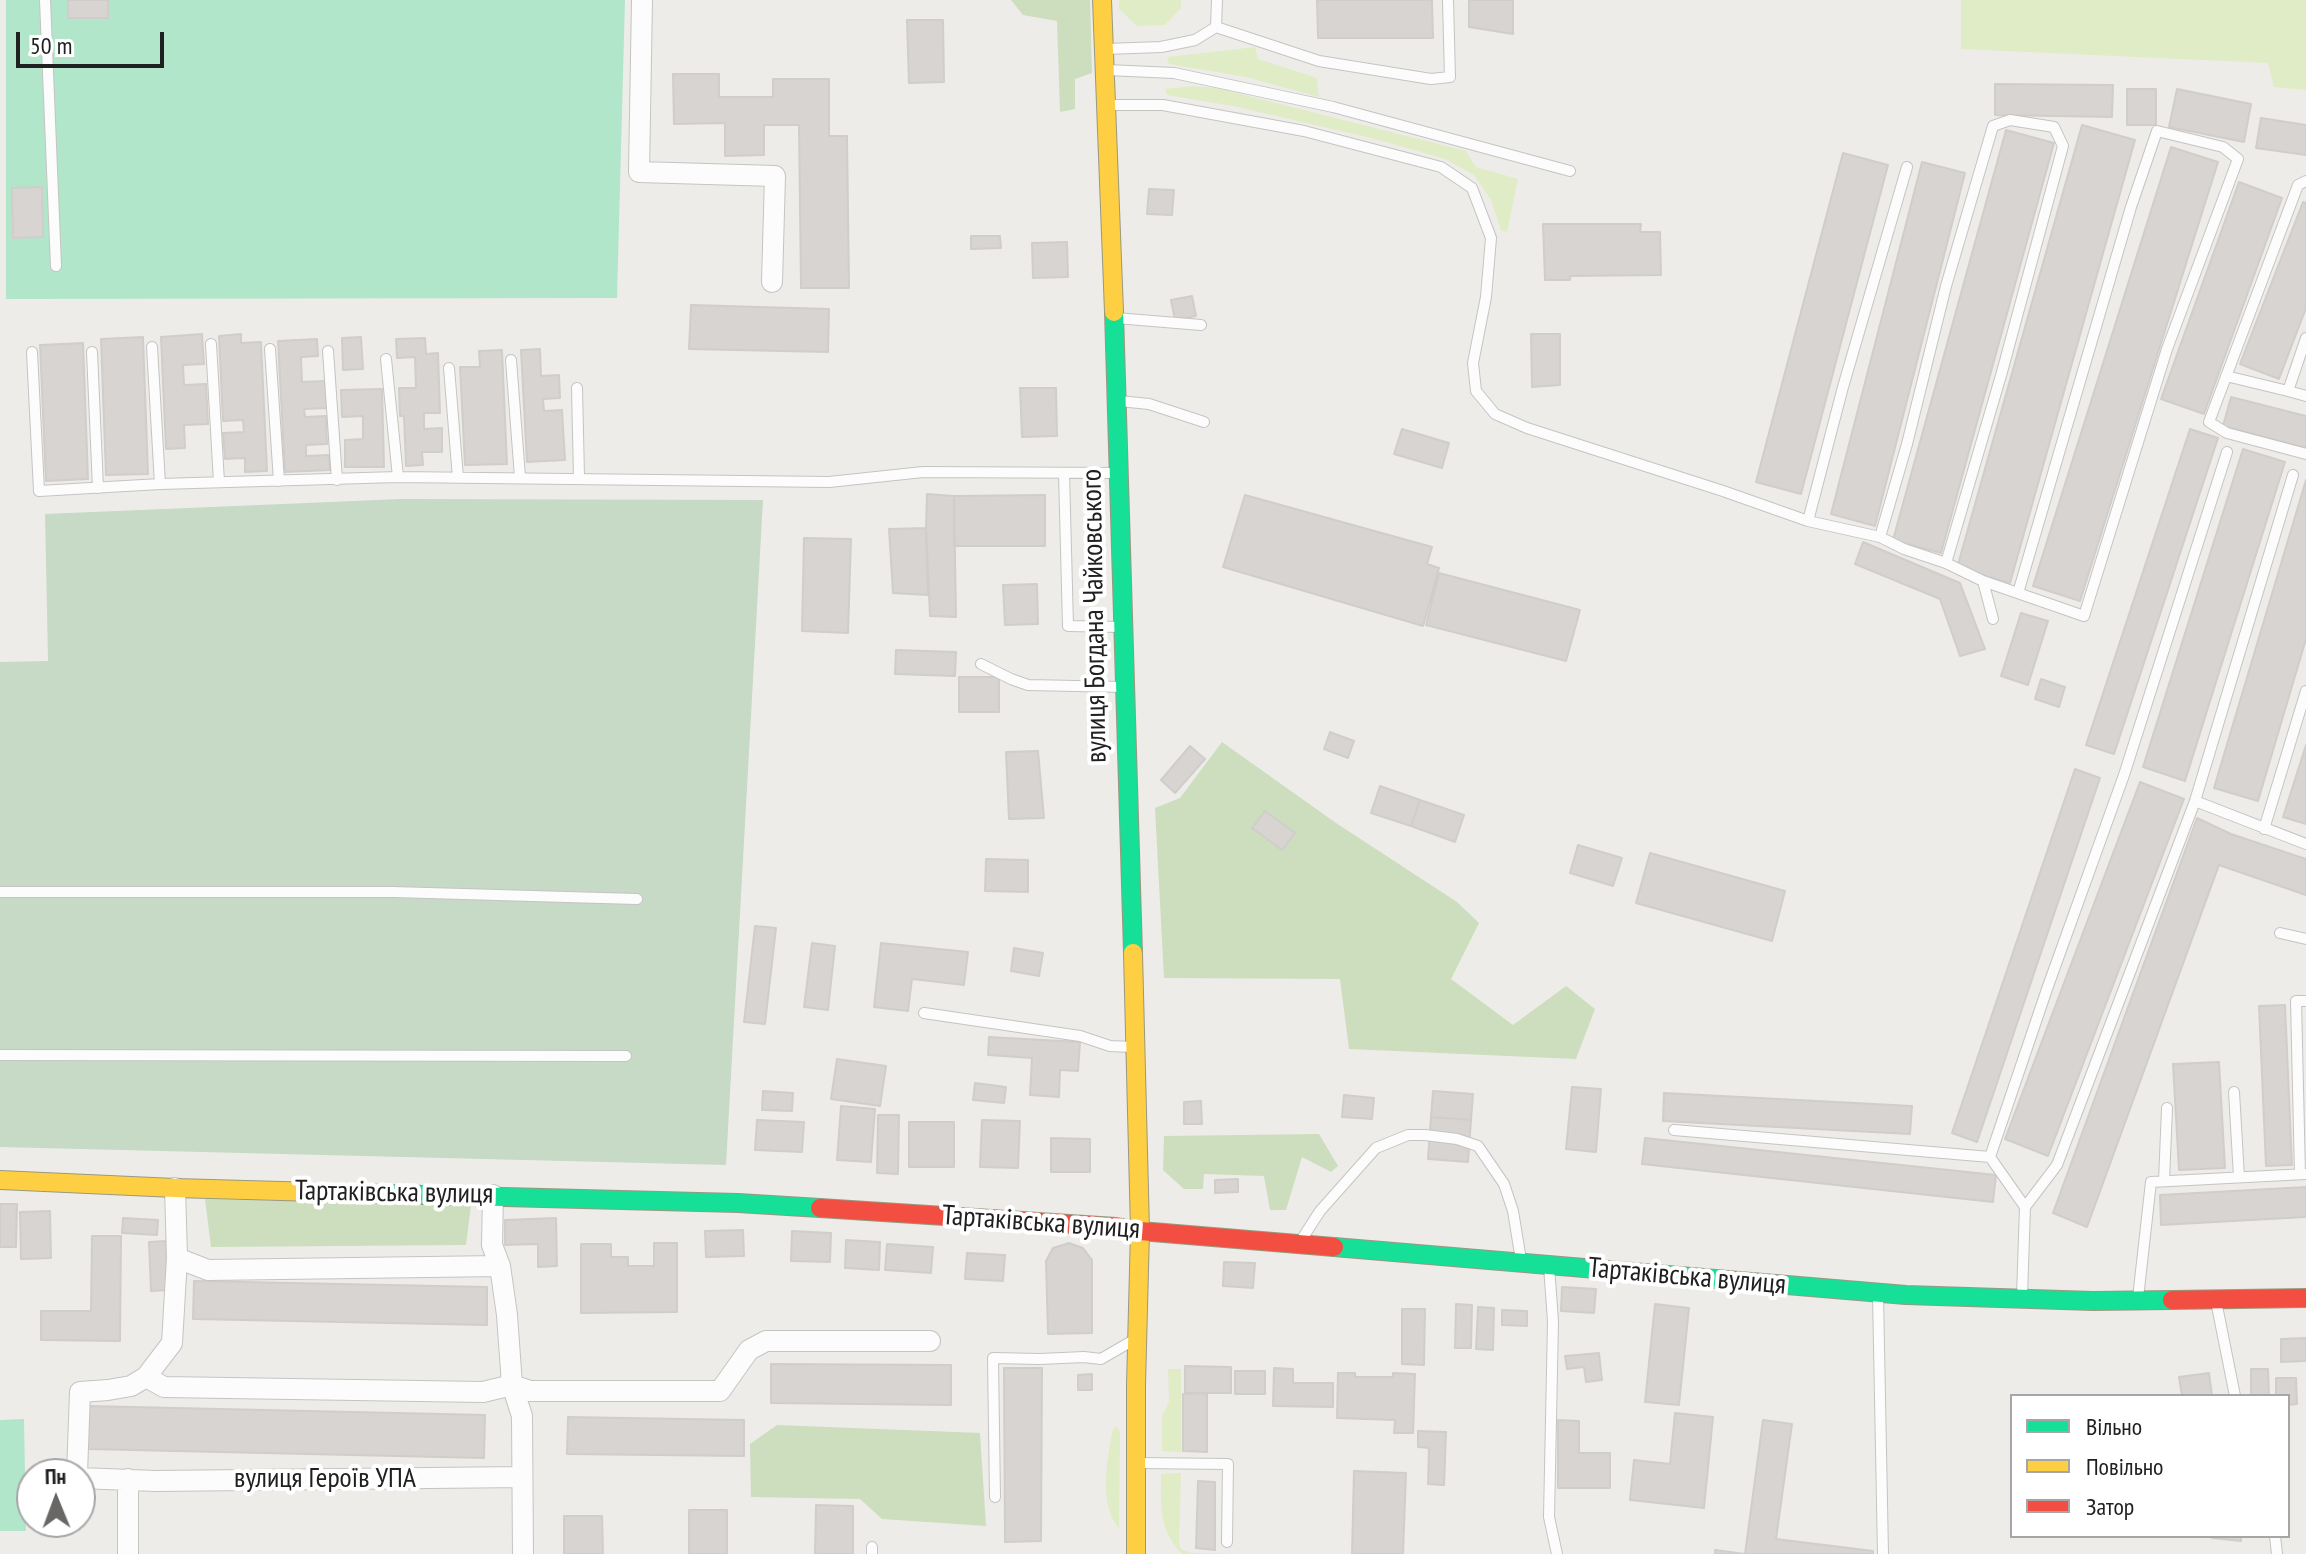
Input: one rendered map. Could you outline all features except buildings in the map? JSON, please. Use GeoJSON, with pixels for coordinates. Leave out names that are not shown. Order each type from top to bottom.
{"type":"FeatureCollection","features":[{"type":"Feature","properties":{"kind":"street"},"geometry":{"type":"LineString","coordinates":[[642,0],[639,172],[775,176],[772,282]]}},
{"type":"Feature","properties":{"kind":"street","name":"вулиця Богдана Чайковського"},"geometry":{"type":"LineString","coordinates":[[1102,0],[1120,474],[1140,1231],[1136,1463],[1141,1552]]}},
{"type":"Feature","properties":{"kind":"street","name":"Тартаківська вулиця"},"geometry":{"type":"LineString","coordinates":[[0,1180],[175,1188],[738,1203],[1116,1227],[1906,1295],[2138,1300],[2306,1298]]}},
{"type":"Feature","properties":{"kind":"street"},"geometry":{"type":"LineString","coordinates":[[175,1188],[177,1258],[172,1343],[146,1377],[164,1387],[483,1392],[512,1385],[530,1391],[720,1391],[749,1350],[766,1341],[930,1341]]}},
{"type":"Feature","properties":{"kind":"street"},"geometry":{"type":"LineString","coordinates":[[493,1195],[492,1245],[500,1266],[512,1385],[522,1416],[523,1554]]}},
{"type":"Feature","properties":{"kind":"street"},"geometry":{"type":"LineString","coordinates":[[177,1258],[208,1270],[500,1266]]}},
{"type":"Feature","properties":{"kind":"street","name":"вулиця Героїв УПА"},"geometry":{"type":"LineString","coordinates":[[79,1458],[80,1392],[131,1386],[146,1377]]}},
{"type":"Feature","properties":{"kind":"street","name":"вулиця Героїв УПА"},"geometry":{"type":"LineString","coordinates":[[96,1477],[522,1477]]}},
{"type":"Feature","properties":{"kind":"street"},"geometry":{"type":"LineString","coordinates":[[128,1479],[128,1554]]}},
{"type":"Feature","properties":{"kind":"lane"},"geometry":{"type":"LineString","coordinates":[[45,0],[56,266]]}},
{"type":"Feature","properties":{"kind":"lane"},"geometry":{"type":"LineString","coordinates":[[1216,27],[1217,0]]}},
{"type":"Feature","properties":{"kind":"lane"},"geometry":{"type":"LineString","coordinates":[[1216,27],[1319,61],[1431,79],[1450,77],[1448,0]]}},
{"type":"Feature","properties":{"kind":"lane"},"geometry":{"type":"LineString","coordinates":[[1104,49],[1161,47],[1195,40],[1216,27]]}},
{"type":"Feature","properties":{"kind":"lane"},"geometry":{"type":"LineString","coordinates":[[1105,70],[1174,73],[1318,104],[1570,171]]}},
{"type":"Feature","properties":{"kind":"lane"},"geometry":{"type":"LineString","coordinates":[[1105,105],[1163,105],[1304,131],[1441,167],[1472,188],[1491,238],[1486,297],[1473,363],[1476,391],[1495,414],[1527,428],[1808,521],[1880,537],[1983,581],[2084,616],[2167,349],[2238,159],[2223,147],[2157,131],[2131,207],[2018,593]]}},
{"type":"Feature","properties":{"kind":"lane"},"geometry":{"type":"LineString","coordinates":[[1880,537],[1907,444],[1946,286],[1993,126],[2010,120],[2054,127],[2063,146],[1946,563]]}},
{"type":"Feature","properties":{"kind":"lane"},"geometry":{"type":"LineString","coordinates":[[1808,521],[1907,167]]}},
{"type":"Feature","properties":{"kind":"lane"},"geometry":{"type":"LineString","coordinates":[[2306,181],[2298,185],[2209,422],[2227,433],[2306,454]]}},
{"type":"Feature","properties":{"kind":"lane"},"geometry":{"type":"LineString","coordinates":[[1114,318],[1201,325]]}},
{"type":"Feature","properties":{"kind":"lane"},"geometry":{"type":"LineString","coordinates":[[2288,391],[2306,338]]}},
{"type":"Feature","properties":{"kind":"lane"},"geometry":{"type":"LineString","coordinates":[[211,344],[219,482]]}},
{"type":"Feature","properties":{"kind":"lane"},"geometry":{"type":"LineString","coordinates":[[152,347],[160,484]]}},
{"type":"Feature","properties":{"kind":"lane"},"geometry":{"type":"LineString","coordinates":[[270,349],[279,481]]}},
{"type":"Feature","properties":{"kind":"lane"},"geometry":{"type":"LineString","coordinates":[[328,351],[337,480]]}},
{"type":"Feature","properties":{"kind":"lane"},"geometry":{"type":"LineString","coordinates":[[32,352],[39,491],[398,477],[829,482],[923,472],[1120,474]]}},
{"type":"Feature","properties":{"kind":"lane"},"geometry":{"type":"LineString","coordinates":[[92,352],[98,488]]}},
{"type":"Feature","properties":{"kind":"lane"},"geometry":{"type":"LineString","coordinates":[[386,359],[398,477]]}},
{"type":"Feature","properties":{"kind":"lane"},"geometry":{"type":"LineString","coordinates":[[511,360],[520,477]]}},
{"type":"Feature","properties":{"kind":"lane"},"geometry":{"type":"LineString","coordinates":[[449,368],[458,478]]}},
{"type":"Feature","properties":{"kind":"lane"},"geometry":{"type":"LineString","coordinates":[[2226,376],[2306,396]]}},
{"type":"Feature","properties":{"kind":"lane"},"geometry":{"type":"LineString","coordinates":[[577,388],[579,477]]}},
{"type":"Feature","properties":{"kind":"lane"},"geometry":{"type":"LineString","coordinates":[[1117,401],[1149,404],[1204,422]]}},
{"type":"Feature","properties":{"kind":"lane"},"geometry":{"type":"LineString","coordinates":[[1990,1157],[2124,775],[2227,452]]}},
{"type":"Feature","properties":{"kind":"lane"},"geometry":{"type":"LineString","coordinates":[[1064,473],[1068,626],[1123,628]]}},
{"type":"Feature","properties":{"kind":"lane"},"geometry":{"type":"LineString","coordinates":[[2022,1298],[2025,1207],[2057,1165],[2195,801],[2293,475]]}},
{"type":"Feature","properties":{"kind":"lane"},"geometry":{"type":"LineString","coordinates":[[1983,581],[1993,619]]}},
{"type":"Feature","properties":{"kind":"lane"},"geometry":{"type":"LineString","coordinates":[[981,664],[1028,685],[1125,687]]}},
{"type":"Feature","properties":{"kind":"lane"},"geometry":{"type":"LineString","coordinates":[[2264,829],[2306,691]]}},
{"type":"Feature","properties":{"kind":"lane"},"geometry":{"type":"LineString","coordinates":[[2195,801],[2306,844]]}},
{"type":"Feature","properties":{"kind":"lane"},"geometry":{"type":"LineString","coordinates":[[0,892],[393,892],[637,899]]}},
{"type":"Feature","properties":{"kind":"lane"},"geometry":{"type":"LineString","coordinates":[[2280,933],[2306,939]]}},
{"type":"Feature","properties":{"kind":"lane"},"geometry":{"type":"LineString","coordinates":[[2138,1300],[2151,1182],[2303,1174],[2296,1001],[2306,1001]]}},
{"type":"Feature","properties":{"kind":"lane"},"geometry":{"type":"LineString","coordinates":[[924,1013],[1080,1036],[1110,1046],[1134,1047]]}},
{"type":"Feature","properties":{"kind":"lane"},"geometry":{"type":"LineString","coordinates":[[0,1055],[626,1056]]}},
{"type":"Feature","properties":{"kind":"lane"},"geometry":{"type":"LineString","coordinates":[[2234,1092],[2239,1177]]}},
{"type":"Feature","properties":{"kind":"lane"},"geometry":{"type":"LineString","coordinates":[[2164,1181],[2167,1108]]}},
{"type":"Feature","properties":{"kind":"lane"},"geometry":{"type":"LineString","coordinates":[[1674,1130],[1990,1157]]}},
{"type":"Feature","properties":{"kind":"lane"},"geometry":{"type":"LineString","coordinates":[[1299,1244],[1320,1211],[1376,1148],[1408,1135],[1425,1135],[1457,1139],[1478,1146],[1504,1184],[1513,1211],[1521,1261]]}},
{"type":"Feature","properties":{"kind":"lane"},"geometry":{"type":"LineString","coordinates":[[1990,1157],[2025,1207]]}},
{"type":"Feature","properties":{"kind":"lane"},"geometry":{"type":"LineString","coordinates":[[1549,1264],[1553,1321],[1549,1517],[1557,1554]]}},
{"type":"Feature","properties":{"kind":"lane"},"geometry":{"type":"LineString","coordinates":[[1878,1292],[1883,1554]]}},
{"type":"Feature","properties":{"kind":"lane"},"geometry":{"type":"LineString","coordinates":[[2215,1299],[2235,1394]]}},
{"type":"Feature","properties":{"kind":"lane"},"geometry":{"type":"LineString","coordinates":[[995,1497],[993,1358],[1101,1359],[1137,1338]]}},
{"type":"Feature","properties":{"kind":"lane"},"geometry":{"type":"LineString","coordinates":[[1136,1463],[1228,1464],[1227,1542]]}},
{"type":"Feature","properties":{"kind":"green space"},"geometry":{"type":"Polygon","coordinates":[[[6,0],[625,0],[617,298],[6,299],[6,0]]]}},
{"type":"Feature","properties":{"kind":"green space"},"geometry":{"type":"Polygon","coordinates":[[[1011,0],[1090,0],[1092,73],[1075,79],[1075,109],[1060,112],[1057,21],[1023,15],[1011,0]]]}},
{"type":"Feature","properties":{"kind":"green space"},"geometry":{"type":"Polygon","coordinates":[[[1119,0],[1181,0],[1181,8],[1165,25],[1137,26],[1119,9],[1119,0]]]}},
{"type":"Feature","properties":{"kind":"green space"},"geometry":{"type":"Polygon","coordinates":[[[1961,0],[2306,0],[2306,90],[2274,87],[2268,63],[1961,49],[1961,0]]]}},
{"type":"Feature","properties":{"kind":"green space"},"geometry":{"type":"Polygon","coordinates":[[[1255,47],[1258,59],[1317,78],[1319,97],[1246,77],[1169,64],[1167,57],[1255,47]]]}},
{"type":"Feature","properties":{"kind":"green space"},"geometry":{"type":"Polygon","coordinates":[[[1193,86],[1217,88],[1466,151],[1476,167],[1518,179],[1507,232],[1501,230],[1491,200],[1474,175],[1445,159],[1375,139],[1233,106],[1167,95],[1165,89],[1193,86]]]}},
{"type":"Feature","properties":{"kind":"green space"},"geometry":{"type":"Polygon","coordinates":[[[401,499],[763,500],[726,1165],[0,1147],[0,662],[48,661],[45,514],[401,499]]]}},
{"type":"Feature","properties":{"kind":"green space"},"geometry":{"type":"Polygon","coordinates":[[[1222,742],[1336,823],[1457,902],[1479,923],[1451,979],[1513,1025],[1566,986],[1595,1009],[1576,1059],[1349,1049],[1340,979],[1164,978],[1155,808],[1180,798],[1222,742]]]}},
{"type":"Feature","properties":{"kind":"green space"},"geometry":{"type":"Polygon","coordinates":[[[1319,1134],[1338,1166],[1331,1172],[1302,1157],[1286,1210],[1270,1210],[1264,1176],[1204,1174],[1203,1189],[1184,1189],[1163,1170],[1164,1136],[1319,1134]]]}},
{"type":"Feature","properties":{"kind":"green space"},"geometry":{"type":"Polygon","coordinates":[[[205,1199],[471,1205],[466,1245],[211,1247],[205,1199]]]}},
{"type":"Feature","properties":{"kind":"green space"},"geometry":{"type":"Polygon","coordinates":[[[1168,1369],[1181,1369],[1181,1452],[1162,1451],[1162,1416],[1169,1401],[1168,1369]]]}},
{"type":"Feature","properties":{"kind":"green space"},"geometry":{"type":"Polygon","coordinates":[[[24,1419],[25,1458],[16,1458],[16,1531],[0,1531],[0,1420],[24,1419]]]}},
{"type":"Feature","properties":{"kind":"green space"},"geometry":{"type":"Polygon","coordinates":[[[777,1425],[980,1433],[986,1526],[882,1519],[860,1499],[751,1497],[750,1444],[777,1425]]]}},
{"type":"Feature","properties":{"kind":"green space"},"geometry":{"type":"Polygon","coordinates":[[[1117,1426],[1120,1433],[1119,1529],[1112,1518],[1106,1494],[1108,1454],[1113,1429],[1117,1426]]]}},
{"type":"Feature","properties":{"kind":"green space"},"geometry":{"type":"Polygon","coordinates":[[[1181,1473],[1179,1544],[1182,1550],[1241,1554],[1182,1554],[1174,1544],[1162,1517],[1161,1474],[1181,1473]]]}},
{"type":"Feature","properties":{"kind":"traffic: fast"},"geometry":{"type":"LineString","coordinates":[[1114,312],[1133,953]]}},
{"type":"Feature","properties":{"kind":"traffic: fast"},"geometry":{"type":"LineString","coordinates":[[387,1194],[820,1208]]}},
{"type":"Feature","properties":{"kind":"traffic: fast"},"geometry":{"type":"LineString","coordinates":[[1334,1247],[1906,1295],[2093,1301],[2172,1300]]}},
{"type":"Feature","properties":{"kind":"traffic: slow"},"geometry":{"type":"LineString","coordinates":[[1102,0],[1114,312]]}},
{"type":"Feature","properties":{"kind":"traffic: slow"},"geometry":{"type":"LineString","coordinates":[[1133,953],[1140,1231],[1136,1554]]}},
{"type":"Feature","properties":{"kind":"traffic: slow"},"geometry":{"type":"LineString","coordinates":[[0,1180],[387,1194]]}},
{"type":"Feature","properties":{"kind":"traffic: jam"},"geometry":{"type":"LineString","coordinates":[[820,1208],[1116,1227],[1334,1247]]}},
{"type":"Feature","properties":{"kind":"traffic: jam"},"geometry":{"type":"LineString","coordinates":[[2172,1300],[2306,1298]]}}]}
